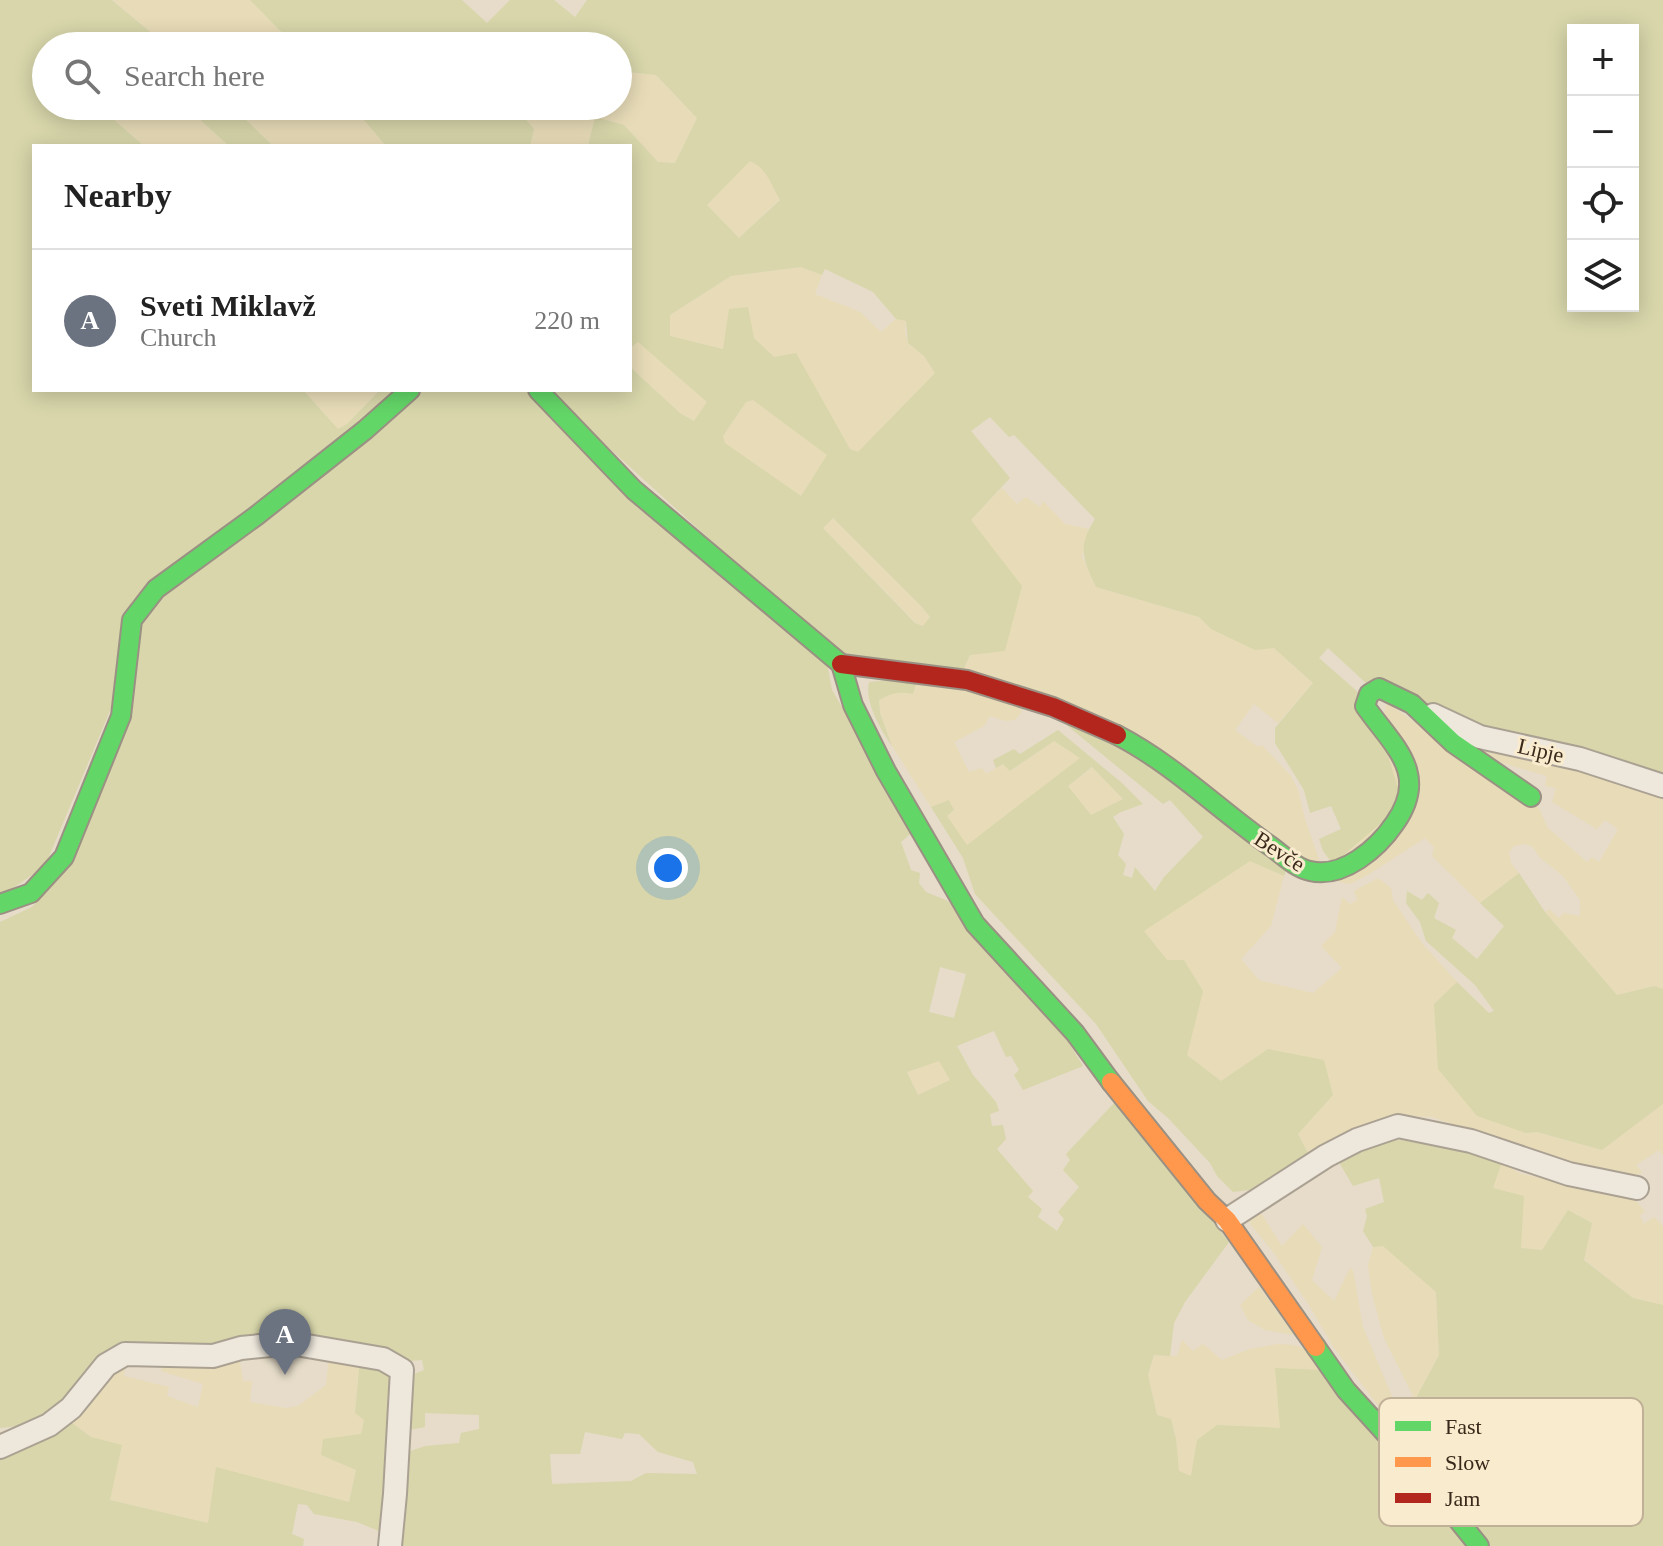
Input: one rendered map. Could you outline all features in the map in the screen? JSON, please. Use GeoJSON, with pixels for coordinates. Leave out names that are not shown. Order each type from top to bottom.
{"type":"FeatureCollection","features":[{"type":"Feature","properties":{"kind":"street"},"geometry":{"type":"LineString","coordinates":[[0,904],[31,893],[64,857],[121,716],[132,620],[156,589],[268,507],[408,392]]}},
{"type":"Feature","properties":{"kind":"street"},"geometry":{"type":"LineString","coordinates":[[540,392],[634,490],[841,664],[853,705],[886,771],[975,924],[1075,1033],[1120,1095],[1207,1201],[1227,1220],[1346,1390],[1379,1426]]}},
{"type":"Feature","properties":{"kind":"street","name":"Bevče"},"geometry":{"type":"LineString","coordinates":[[841,664],[870,670],[942,675],[975,682],[1039,703],[1108,731],[1157,757],[1226,814],[1313,873],[1355,863],[1396,823],[1407,804],[1412,782],[1406,766],[1365,706],[1369,694],[1379,688],[1395,692],[1421,709],[1450,740],[1531,797]]}},
{"type":"Feature","properties":{"kind":"street","name":"Lipje"},"geometry":{"type":"LineString","coordinates":[[1421,709],[1480,737],[1580,759],[1663,786]]}},
{"type":"Feature","properties":{"kind":"street"},"geometry":{"type":"LineString","coordinates":[[1227,1220],[1326,1156],[1357,1140],[1398,1126],[1471,1141],[1569,1174],[1637,1188]]}},
{"type":"Feature","properties":{"kind":"street"},"geometry":{"type":"LineString","coordinates":[[0,1447],[49,1425],[71,1408],[106,1365],[125,1354],[213,1356],[241,1348],[290,1343],[383,1359],[402,1370],[390,1546]]}},
{"type":"Feature","properties":{"kind":"street"},"geometry":{"type":"LineString","coordinates":[[1463,1526],[1479,1546]]}},
{"type":"Feature","properties":{"kind":"shaded area"},"geometry":{"type":"Polygon","coordinates":[[[0,0],[112,0],[150,32],[32,32],[32,120],[114,120],[142,144],[32,144],[32,392],[305,392],[338,429],[347,424],[378,392],[399,392],[168,572],[45,866],[0,897],[0,0]]]}},
{"type":"Feature","properties":{"kind":"shaded area"},"geometry":{"type":"Polygon","coordinates":[[[113,0],[250,0],[281,32],[151,32],[113,0]]]}},
{"type":"Feature","properties":{"kind":"shaded area"},"geometry":{"type":"Polygon","coordinates":[[[250,0],[462,0],[487,23],[510,0],[554,0],[575,17],[587,0],[1663,0],[1663,782],[1531,745],[1367,684],[1328,648],[1319,658],[1359,693],[1384,743],[1403,804],[1333,864],[1319,839],[1341,829],[1331,806],[1310,813],[1304,790],[1275,743],[1275,728],[1313,683],[1274,648],[1255,650],[1211,629],[1199,617],[1096,587],[1084,553],[1086,538],[1095,519],[1014,435],[1009,437],[990,417],[971,431],[1010,478],[971,520],[1022,586],[1005,651],[970,655],[961,675],[833,651],[547,392],[632,392],[632,369],[680,413],[694,421],[707,402],[638,342],[632,346],[632,144],[588,144],[594,120],[606,120],[624,125],[658,162],[675,163],[697,118],[656,75],[632,72],[632,32],[281,32],[250,0]],[[750,161],[707,205],[739,238],[780,200],[765,173],[750,161]],[[801,267],[731,276],[670,315],[670,336],[723,349],[729,309],[748,307],[754,338],[774,357],[796,353],[850,449],[858,452],[935,373],[924,356],[908,343],[906,321],[896,319],[873,292],[825,269],[822,275],[801,267]],[[753,400],[746,402],[723,436],[725,443],[801,496],[827,455],[753,400]],[[833,518],[823,528],[915,623],[923,626],[930,617],[922,607],[833,518]]]}},
{"type":"Feature","properties":{"kind":"shaded area"},"geometry":{"type":"Polygon","coordinates":[[[632,72],[656,75],[697,118],[675,163],[658,162],[624,125],[603,120],[632,120],[632,72]]]}},
{"type":"Feature","properties":{"kind":"shaded area"},"geometry":{"type":"Polygon","coordinates":[[[114,120],[200,120],[227,144],[142,144],[114,120]]]}},
{"type":"Feature","properties":{"kind":"shaded area"},"geometry":{"type":"Polygon","coordinates":[[[200,120],[246,120],[271,144],[227,144],[200,120]]]}},
{"type":"Feature","properties":{"kind":"shaded area"},"geometry":{"type":"Polygon","coordinates":[[[246,120],[364,120],[384,144],[271,144],[246,120]]]}},
{"type":"Feature","properties":{"kind":"shaded area"},"geometry":{"type":"Polygon","coordinates":[[[364,120],[526,120],[534,129],[530,144],[384,144],[364,120]]]}},
{"type":"Feature","properties":{"kind":"shaded area"},"geometry":{"type":"Polygon","coordinates":[[[526,120],[594,120],[588,144],[530,144],[534,129],[526,120]]]}},
{"type":"Feature","properties":{"kind":"shaded area"},"geometry":{"type":"Polygon","coordinates":[[[750,160],[758,164],[772,181],[780,199],[739,238],[707,205],[750,160]]]}},
{"type":"Feature","properties":{"kind":"shaded area"},"geometry":{"type":"Polygon","coordinates":[[[801,267],[822,275],[815,294],[860,312],[881,332],[896,319],[906,321],[908,343],[924,356],[935,373],[859,453],[850,449],[774,357],[754,338],[723,349],[670,337],[670,315],[731,276],[801,267]]]}},
{"type":"Feature","properties":{"kind":"shaded area"},"geometry":{"type":"Polygon","coordinates":[[[638,341],[707,402],[695,421],[680,413],[632,369],[632,346],[638,341]]]}},
{"type":"Feature","properties":{"kind":"shaded area"},"geometry":{"type":"Polygon","coordinates":[[[305,392],[378,392],[347,424],[338,429],[305,392]]]}},
{"type":"Feature","properties":{"kind":"shaded area"},"geometry":{"type":"Polygon","coordinates":[[[418,392],[532,392],[827,663],[832,690],[914,831],[901,842],[911,870],[920,873],[919,883],[926,892],[948,901],[1059,1027],[1083,1066],[1023,1090],[1014,1075],[1019,1070],[1011,1056],[1006,1057],[994,1031],[957,1046],[973,1075],[996,1102],[999,1111],[990,1114],[992,1126],[1003,1125],[1006,1139],[997,1149],[1033,1191],[1028,1197],[1042,1209],[1038,1217],[1057,1231],[1064,1219],[1058,1212],[1079,1187],[1063,1170],[1070,1160],[1066,1154],[1115,1102],[1229,1242],[1185,1302],[1174,1323],[1170,1356],[1154,1355],[1148,1375],[1157,1415],[1171,1419],[1179,1471],[1191,1476],[1197,1440],[1217,1425],[1280,1428],[1275,1368],[1323,1370],[1379,1434],[1379,1526],[1460,1526],[1477,1546],[396,1546],[402,1454],[425,1446],[459,1443],[461,1433],[479,1429],[479,1415],[425,1413],[425,1427],[409,1430],[409,1376],[424,1370],[422,1360],[410,1361],[375,1352],[205,1353],[128,1346],[38,1424],[0,1428],[0,922],[32,907],[67,865],[142,614],[418,392]],[[940,967],[929,1012],[954,1018],[966,974],[940,967]],[[939,1061],[907,1072],[918,1095],[950,1080],[939,1061]],[[585,1432],[580,1454],[550,1454],[552,1484],[631,1481],[646,1473],[697,1474],[693,1462],[658,1452],[639,1434],[625,1433],[622,1439],[585,1432]]]}},
{"type":"Feature","properties":{"kind":"shaded area"},"geometry":{"type":"Polygon","coordinates":[[[753,400],[828,455],[801,496],[724,443],[723,436],[746,402],[753,400]]]}},
{"type":"Feature","properties":{"kind":"shaded area"},"geometry":{"type":"Polygon","coordinates":[[[1002,488],[1017,504],[1026,497],[1040,507],[1043,501],[1065,524],[1089,529],[1082,556],[1096,587],[1199,617],[1211,629],[1273,647],[1313,683],[1278,723],[1254,704],[1235,730],[1258,747],[1262,745],[1291,776],[1320,862],[1317,867],[1163,757],[961,675],[970,655],[970,520],[1002,488]]]}},
{"type":"Feature","properties":{"kind":"shaded area"},"geometry":{"type":"Polygon","coordinates":[[[833,518],[922,607],[930,618],[923,626],[916,623],[823,528],[833,518]]]}},
{"type":"Feature","properties":{"kind":"shaded area"},"geometry":{"type":"Polygon","coordinates":[[[918,677],[1018,705],[1022,712],[1015,720],[1006,721],[990,716],[984,726],[954,742],[969,772],[982,768],[986,774],[1003,764],[1011,771],[1054,741],[1081,758],[966,846],[947,816],[949,800],[931,807],[892,746],[880,713],[879,700],[903,691],[918,677]]]}},
{"type":"Feature","properties":{"kind":"shaded area"},"geometry":{"type":"Polygon","coordinates":[[[918,677],[913,694],[896,693],[879,700],[880,713],[892,746],[871,706],[869,682],[918,677]]]}},
{"type":"Feature","properties":{"kind":"shaded area"},"geometry":{"type":"Polygon","coordinates":[[[1387,703],[1539,808],[1548,828],[1587,862],[1592,857],[1599,862],[1618,829],[1605,820],[1597,829],[1552,802],[1556,788],[1545,786],[1547,776],[1502,763],[1450,732],[1663,792],[1663,989],[1654,986],[1617,995],[1545,912],[1549,909],[1559,918],[1564,913],[1580,916],[1580,900],[1563,876],[1539,857],[1533,847],[1525,844],[1514,846],[1509,852],[1511,863],[1519,873],[1480,903],[1432,856],[1434,847],[1425,838],[1350,884],[1334,881],[1387,703]]]}},
{"type":"Feature","properties":{"kind":"shaded area"},"geometry":{"type":"Polygon","coordinates":[[[1064,723],[1141,756],[1286,871],[1284,876],[1250,861],[1144,931],[1167,960],[1184,960],[1203,991],[1187,1055],[1221,1081],[1268,1049],[1324,1060],[1333,1095],[1298,1134],[1310,1157],[1258,1189],[1233,1192],[1168,1118],[1148,1101],[1096,1024],[975,894],[963,858],[931,807],[949,800],[954,810],[947,816],[967,845],[1080,758],[1054,741],[1010,771],[1003,764],[996,768],[993,760],[1014,749],[1020,754],[1058,730],[1143,804],[1113,817],[1124,834],[1118,855],[1126,864],[1123,875],[1132,878],[1135,867],[1155,891],[1164,877],[1203,837],[1170,800],[1163,804],[1064,723]],[[1092,767],[1068,786],[1091,815],[1123,799],[1092,767]]]}},
{"type":"Feature","properties":{"kind":"shaded area"},"geometry":{"type":"Polygon","coordinates":[[[1093,767],[1123,799],[1091,815],[1068,786],[1093,767]]]}},
{"type":"Feature","properties":{"kind":"shaded area"},"geometry":{"type":"Polygon","coordinates":[[[1250,860],[1284,876],[1271,926],[1241,959],[1259,980],[1313,993],[1342,968],[1321,946],[1335,932],[1342,897],[1350,904],[1357,900],[1354,891],[1378,878],[1391,888],[1393,900],[1421,942],[1457,982],[1434,1004],[1526,1133],[1536,1132],[1602,1150],[1663,1104],[1663,1156],[1659,1150],[1636,1165],[1642,1172],[1629,1182],[1433,1117],[1398,1116],[1310,1157],[1298,1134],[1333,1095],[1268,1049],[1221,1081],[1187,1055],[1167,961],[1143,931],[1250,860]]]}},
{"type":"Feature","properties":{"kind":"shaded area"},"geometry":{"type":"Polygon","coordinates":[[[1519,873],[1545,912],[1617,995],[1654,986],[1663,989],[1663,1104],[1602,1150],[1537,1132],[1526,1133],[1477,1116],[1438,1069],[1434,1004],[1457,982],[1489,1013],[1494,1011],[1475,985],[1426,941],[1420,922],[1406,903],[1407,891],[1422,900],[1428,893],[1439,903],[1434,918],[1456,930],[1452,938],[1477,959],[1504,926],[1480,903],[1519,873]]]}},
{"type":"Feature","properties":{"kind":"shaded area"},"geometry":{"type":"Polygon","coordinates":[[[940,1060],[950,1080],[918,1095],[907,1072],[940,1060]]]}},
{"type":"Feature","properties":{"kind":"shaded area"},"geometry":{"type":"Polygon","coordinates":[[[1393,1140],[1452,1148],[1502,1162],[1493,1188],[1524,1196],[1521,1248],[1542,1250],[1568,1210],[1592,1223],[1584,1260],[1633,1298],[1663,1305],[1663,1546],[1489,1546],[1474,1526],[1643,1526],[1643,1398],[1416,1398],[1439,1355],[1436,1292],[1383,1246],[1373,1247],[1363,1231],[1367,1216],[1365,1209],[1384,1202],[1379,1178],[1353,1186],[1337,1159],[1365,1145],[1393,1140]]]}},
{"type":"Feature","properties":{"kind":"shaded area"},"geometry":{"type":"Polygon","coordinates":[[[1502,1162],[1521,1174],[1622,1193],[1636,1201],[1645,1211],[1640,1216],[1644,1224],[1654,1217],[1663,1226],[1663,1305],[1633,1298],[1584,1259],[1592,1223],[1568,1210],[1542,1250],[1521,1248],[1493,1188],[1502,1162]]]}},
{"type":"Feature","properties":{"kind":"shaded area"},"geometry":{"type":"Polygon","coordinates":[[[1261,1213],[1282,1246],[1303,1224],[1322,1247],[1312,1280],[1334,1301],[1350,1268],[1353,1270],[1363,1327],[1393,1398],[1379,1398],[1379,1407],[1334,1348],[1307,1302],[1249,1220],[1261,1213]]]}},
{"type":"Feature","properties":{"kind":"shaded area"},"geometry":{"type":"Polygon","coordinates":[[[1383,1245],[1436,1292],[1439,1355],[1416,1398],[1384,1338],[1368,1265],[1373,1247],[1383,1245]]]}},
{"type":"Feature","properties":{"kind":"shaded area"},"geometry":{"type":"Polygon","coordinates":[[[1259,1287],[1294,1335],[1265,1330],[1248,1320],[1240,1305],[1259,1287]]]}},
{"type":"Feature","properties":{"kind":"shaded area"},"geometry":{"type":"Polygon","coordinates":[[[1182,1340],[1193,1351],[1203,1344],[1222,1360],[1250,1349],[1277,1344],[1293,1345],[1308,1349],[1323,1370],[1280,1429],[1197,1440],[1192,1477],[1179,1471],[1174,1428],[1170,1419],[1157,1415],[1148,1376],[1154,1355],[1177,1356],[1182,1340]]]}},
{"type":"Feature","properties":{"kind":"shaded area"},"geometry":{"type":"Polygon","coordinates":[[[239,1356],[243,1381],[252,1381],[250,1402],[286,1408],[298,1406],[326,1385],[329,1356],[360,1358],[355,1413],[364,1420],[361,1435],[324,1439],[356,1470],[349,1502],[217,1468],[208,1523],[109,1500],[91,1437],[68,1420],[127,1358],[124,1376],[169,1387],[167,1396],[198,1407],[203,1384],[161,1371],[164,1357],[239,1356]]]}},
{"type":"Feature","properties":{"kind":"shaded area"},"geometry":{"type":"Polygon","coordinates":[[[360,1358],[397,1379],[386,1534],[357,1522],[314,1514],[307,1505],[298,1504],[292,1534],[304,1539],[303,1546],[0,1546],[0,1459],[68,1420],[91,1437],[122,1445],[110,1500],[208,1523],[216,1467],[349,1502],[356,1470],[321,1455],[323,1439],[361,1434],[364,1420],[355,1413],[360,1358]]]}},
{"type":"Feature","properties":{"kind":"traffic: fast"},"geometry":{"type":"LineString","coordinates":[[0,904],[31,893],[64,857],[121,716],[132,620],[156,589],[256,516],[408,392]]}},
{"type":"Feature","properties":{"kind":"traffic: fast"},"geometry":{"type":"LineString","coordinates":[[540,392],[634,490],[841,664],[853,705],[886,771],[975,924],[1075,1033],[1111,1082]]}},
{"type":"Feature","properties":{"kind":"traffic: fast"},"geometry":{"type":"LineString","coordinates":[[1117,735],[1176,773],[1289,860],[1310,871],[1335,870],[1358,859],[1388,833],[1405,805],[1409,789],[1404,761],[1365,706],[1369,694],[1379,688],[1412,704],[1453,743],[1531,797]]}},
{"type":"Feature","properties":{"kind":"traffic: fast"},"geometry":{"type":"LineString","coordinates":[[1316,1347],[1346,1390],[1379,1426]]}},
{"type":"Feature","properties":{"kind":"traffic: fast"},"geometry":{"type":"LineString","coordinates":[[1463,1526],[1479,1546]]}},
{"type":"Feature","properties":{"kind":"traffic: slow"},"geometry":{"type":"LineString","coordinates":[[1111,1082],[1207,1201],[1227,1220],[1316,1347]]}},
{"type":"Feature","properties":{"kind":"traffic: jam"},"geometry":{"type":"LineString","coordinates":[[841,664],[967,680],[1053,707],[1117,735]]}},
{"type":"Feature","properties":{"kind":"place","name":"Sveti Miklavž"},"geometry":{"type":"Point","coordinates":[285,1375]}}]}
